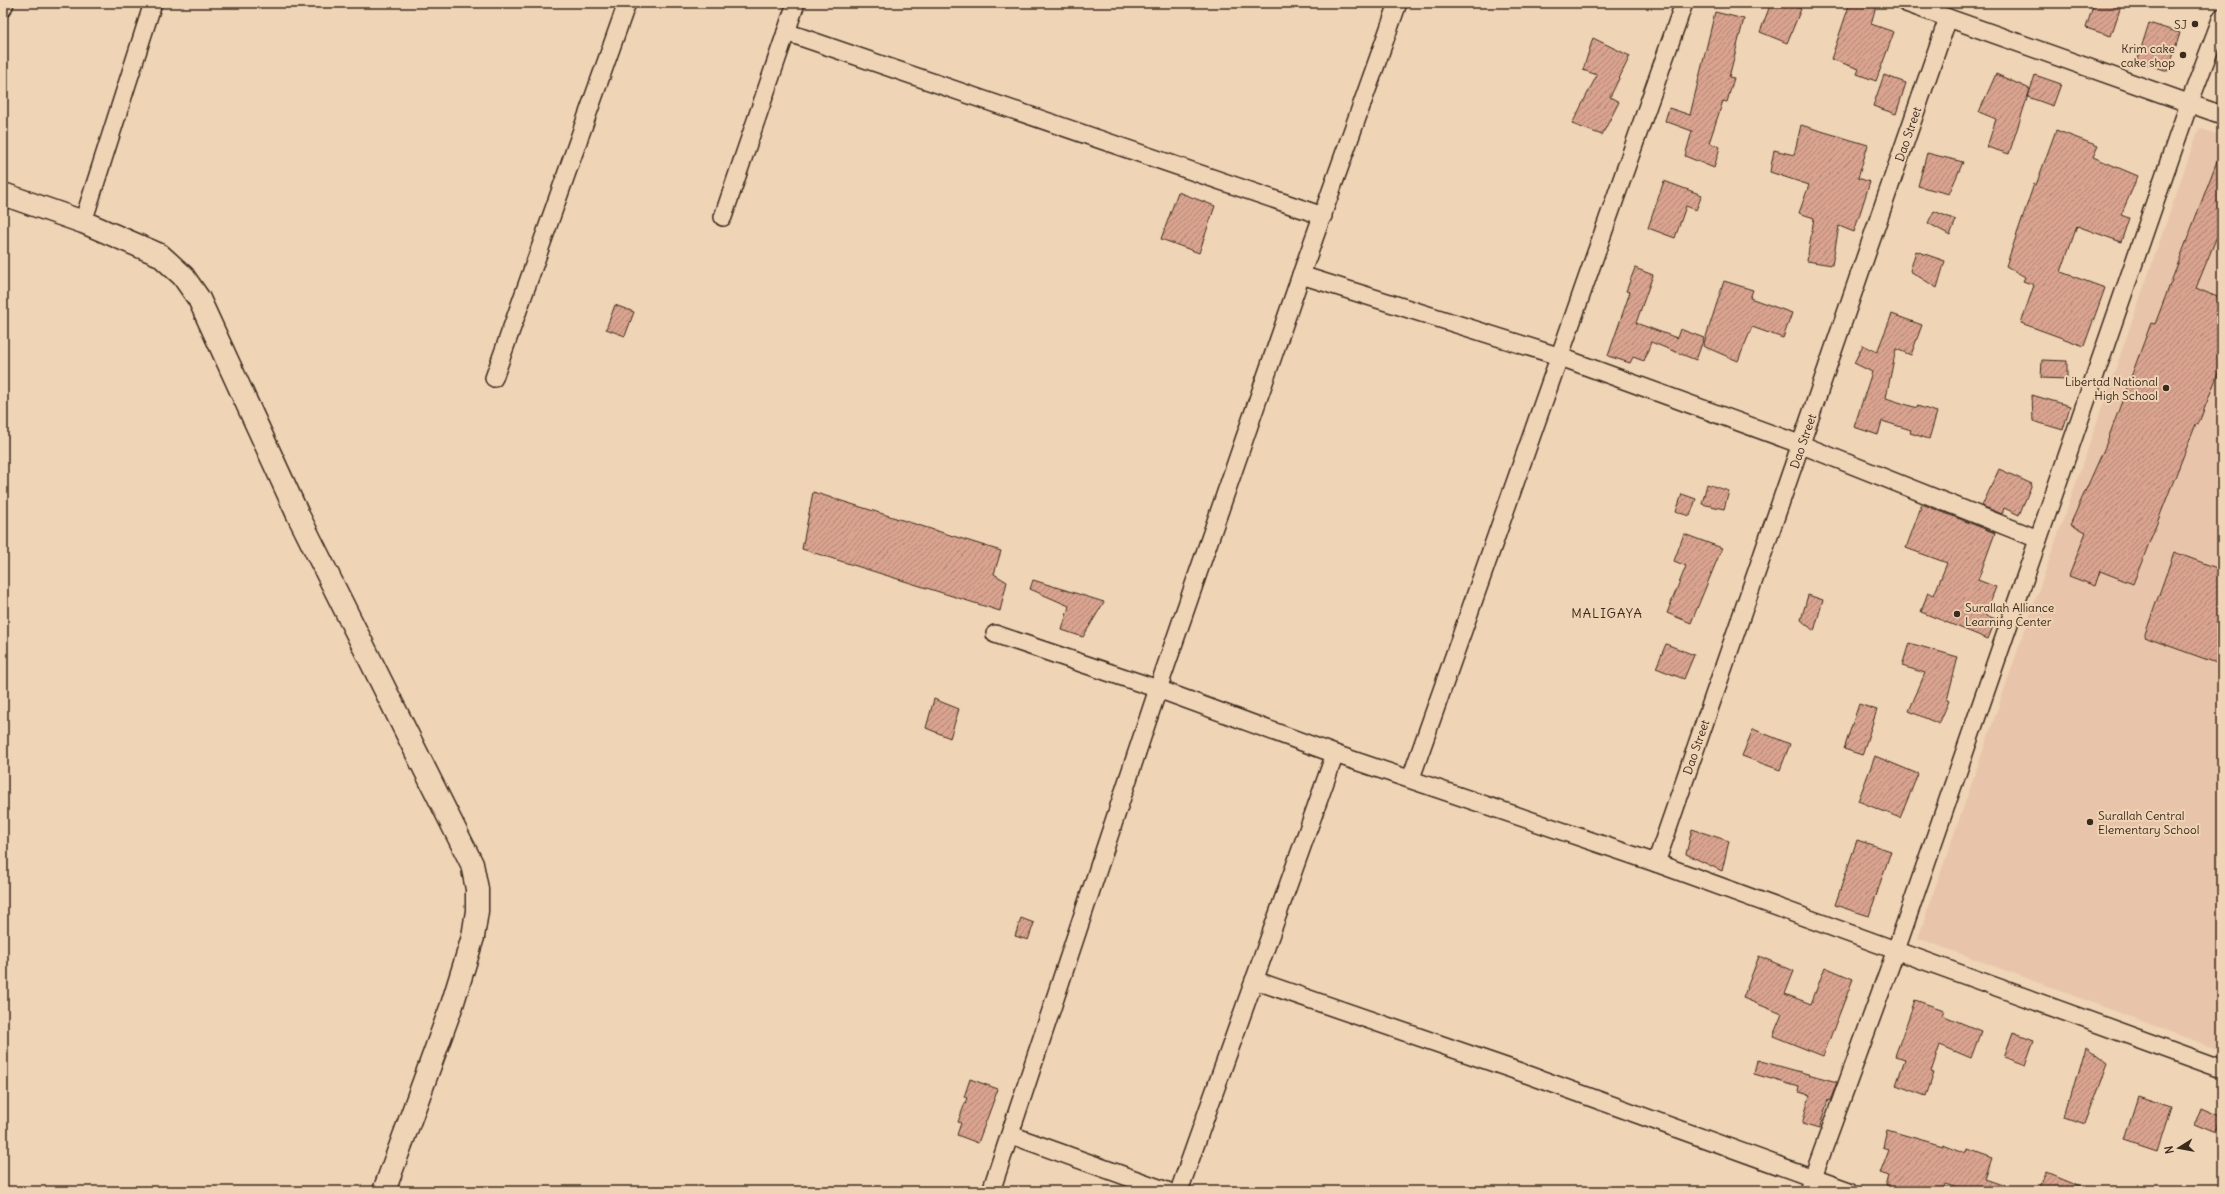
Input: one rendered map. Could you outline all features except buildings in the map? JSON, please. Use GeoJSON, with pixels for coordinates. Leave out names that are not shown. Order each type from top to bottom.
{"type":"FeatureCollection","features":[{"type":"Feature","properties":{"kind":"street"},"geometry":{"type":"LineString","coordinates":[[3,8],[5,3]]}},
{"type":"Feature","properties":{"kind":"street"},"geometry":{"type":"LineString","coordinates":[[82,222],[153,3]]}},
{"type":"Feature","properties":{"kind":"street"},"geometry":{"type":"LineString","coordinates":[[494,378],[627,3]]}},
{"type":"Feature","properties":{"kind":"street"},"geometry":{"type":"LineString","coordinates":[[723,217],[796,3]]}},
{"type":"Feature","properties":{"kind":"street"},"geometry":{"type":"LineString","coordinates":[[991,1191],[1158,689],[1301,275],[1398,3]]}},
{"type":"Feature","properties":{"kind":"street"},"geometry":{"type":"LineString","coordinates":[[1411,778],[1558,356],[1684,3]]}},
{"type":"Feature","properties":{"kind":"street"},"geometry":{"type":"LineString","coordinates":[[1906,3],[2222,115]]}},
{"type":"Feature","properties":{"kind":"street"},"geometry":{"type":"LineString","coordinates":[[1810,1185],[1896,950],[2189,104],[2222,17]]}},
{"type":"Feature","properties":{"kind":"street","name":"Dao Street"},"geometry":{"type":"LineString","coordinates":[[1656,863],[1802,445],[1948,18]]}},
{"type":"Feature","properties":{"kind":"street"},"geometry":{"type":"LineString","coordinates":[[786,32],[1323,216]]}},
{"type":"Feature","properties":{"kind":"street"},"geometry":{"type":"LineString","coordinates":[[3,194],[82,222],[160,255],[183,276],[199,299],[298,515],[472,864],[477,889],[477,911],[473,937],[452,1005],[384,1191]]}},
{"type":"Feature","properties":{"kind":"street"},"geometry":{"type":"LineString","coordinates":[[1301,275],[1558,356],[1802,445],[2038,540]]}},
{"type":"Feature","properties":{"kind":"street"},"geometry":{"type":"LineString","coordinates":[[995,634],[1158,689],[1334,754],[1411,778],[1656,863],[2222,1069]]}},
{"type":"Feature","properties":{"kind":"street"},"geometry":{"type":"LineString","coordinates":[[1179,1191],[1334,754]]}},
{"type":"Feature","properties":{"kind":"street"},"geometry":{"type":"LineString","coordinates":[[1254,980],[1529,1075],[1810,1185],[1849,1191]]}},
{"type":"Feature","properties":{"kind":"street"},"geometry":{"type":"LineString","coordinates":[[1010,1135],[1167,1191]]}},
{"type":"Feature","properties":{"kind":"shaded area"},"geometry":{"type":"Polygon","coordinates":[[[2199,128],[2222,136],[2222,1051],[1918,938],[2199,128]]]}},
{"type":"Feature","properties":{"kind":"place","name":"SJ"},"geometry":{"type":"Point","coordinates":[2195,24]}},
{"type":"Feature","properties":{"kind":"place","name":"Krim cake cake shop"},"geometry":{"type":"Point","coordinates":[2183,55]}},
{"type":"Feature","properties":{"kind":"place","name":"Libertad National High School"},"geometry":{"type":"Point","coordinates":[2166,388]}},
{"type":"Feature","properties":{"kind":"place","name":"Surallah Alliance Learning Center"},"geometry":{"type":"Point","coordinates":[1957,614]}},
{"type":"Feature","properties":{"kind":"place","name":"Surallah Central Elementary School"},"geometry":{"type":"Point","coordinates":[2090,822]}},
{"type":"Feature","properties":{"kind":"district","name":"MALIGAYA"},"geometry":{"type":"Point","coordinates":[1607,613]}}]}
